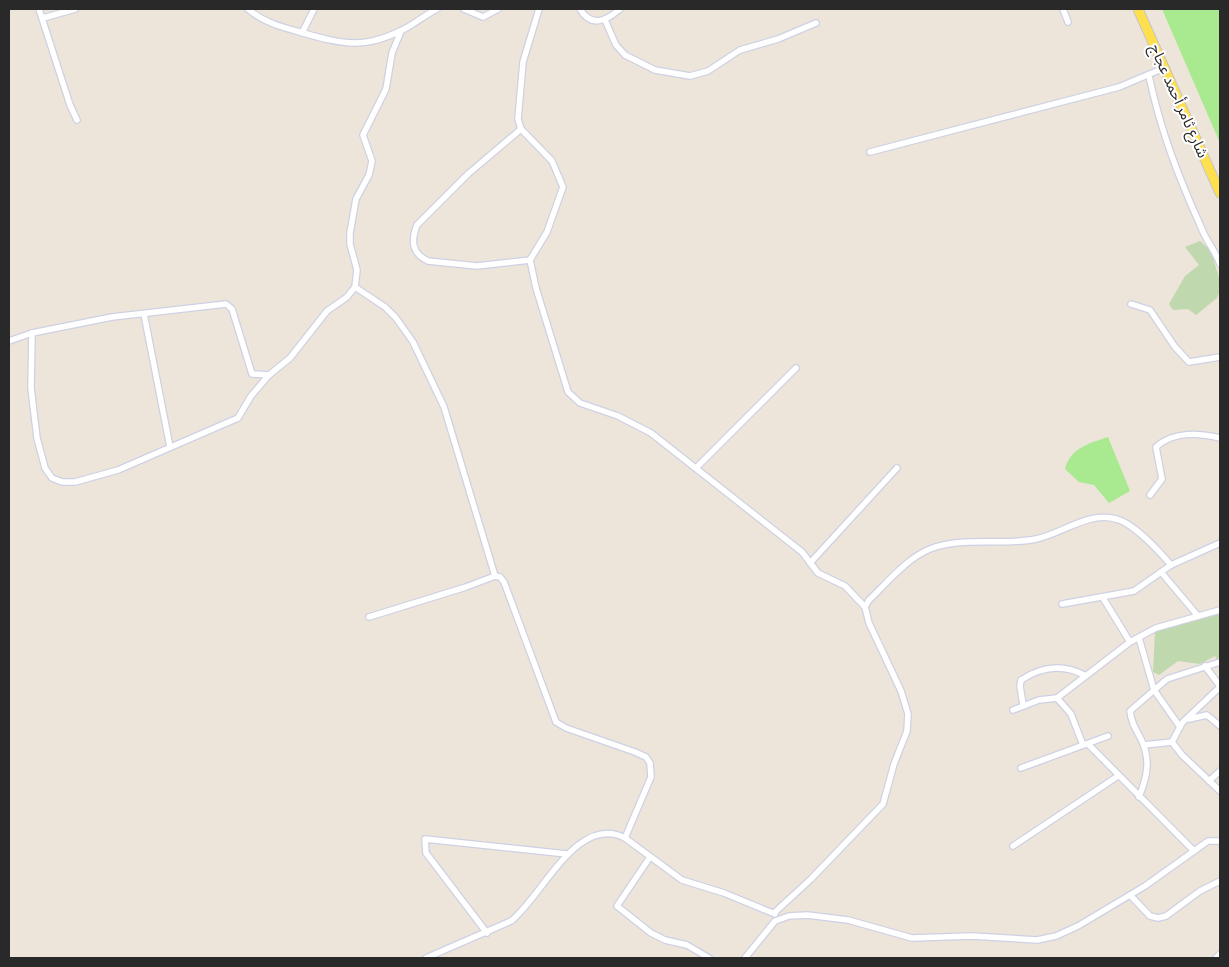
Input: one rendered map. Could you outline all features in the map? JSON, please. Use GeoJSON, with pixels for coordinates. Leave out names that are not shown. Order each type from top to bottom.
{"type":"FeatureCollection","features":[{"type":"Feature","properties":{"kind":"main road","name":"شارع ثامر أحمد عجاج"},"geometry":{"type":"LineString","coordinates":[[1138,9],[1220,193]]}},
{"type":"Feature","properties":{"kind":"street"},"geometry":{"type":"LineString","coordinates":[[39,9],[70,105],[77,120]]}},
{"type":"Feature","properties":{"kind":"street"},"geometry":{"type":"LineString","coordinates":[[43,18],[75,9]]}},
{"type":"Feature","properties":{"kind":"street"},"geometry":{"type":"LineString","coordinates":[[248,9],[269,22],[302,33],[340,43],[356,45],[372,42],[401,31],[438,9]]}},
{"type":"Feature","properties":{"kind":"street"},"geometry":{"type":"LineString","coordinates":[[302,33],[314,9]]}},
{"type":"Feature","properties":{"kind":"street"},"geometry":{"type":"LineString","coordinates":[[464,9],[483,17],[498,9]]}},
{"type":"Feature","properties":{"kind":"street"},"geometry":{"type":"LineString","coordinates":[[539,9],[523,62],[518,119],[522,129],[552,161],[563,187],[547,232],[530,260],[568,392],[573,398],[634,423],[696,468],[802,552],[821,575],[845,586],[865,607],[869,623],[901,691],[908,714],[907,731],[894,764],[883,804],[811,879],[774,913]]}},
{"type":"Feature","properties":{"kind":"street"},"geometry":{"type":"LineString","coordinates":[[580,9],[590,20],[605,20],[620,9]]}},
{"type":"Feature","properties":{"kind":"street"},"geometry":{"type":"LineString","coordinates":[[1063,9],[1068,22]]}},
{"type":"Feature","properties":{"kind":"street"},"geometry":{"type":"LineString","coordinates":[[605,20],[616,45],[625,55],[654,70],[690,76],[708,71],[740,50],[778,40],[816,23]]}},
{"type":"Feature","properties":{"kind":"street"},"geometry":{"type":"LineString","coordinates":[[32,333],[31,388],[34,416],[40,453],[52,478],[62,482],[75,482],[118,470],[238,418],[251,396],[269,375],[290,358],[327,311],[347,297],[355,287],[357,270],[350,244],[350,233],[356,199],[369,175],[372,161],[363,135],[364,129],[386,90],[392,53],[401,31]]}},
{"type":"Feature","properties":{"kind":"street"},"geometry":{"type":"LineString","coordinates":[[870,152],[1046,107],[1148,76],[1164,68]]}},
{"type":"Feature","properties":{"kind":"street"},"geometry":{"type":"LineString","coordinates":[[1148,76],[1161,127],[1173,163],[1203,233],[1218,249],[1220,264]]}},
{"type":"Feature","properties":{"kind":"street"},"geometry":{"type":"LineString","coordinates":[[522,129],[468,174],[417,224],[412,244],[421,258],[436,262],[477,266],[530,260]]}},
{"type":"Feature","properties":{"kind":"street"},"geometry":{"type":"LineString","coordinates":[[355,287],[368,294],[396,318],[413,342],[444,408],[495,576]]}},
{"type":"Feature","properties":{"kind":"street"},"geometry":{"type":"LineString","coordinates":[[9,341],[32,333],[90,320],[218,303],[226,304],[232,309],[252,374],[269,375]]}},
{"type":"Feature","properties":{"kind":"street"},"geometry":{"type":"LineString","coordinates":[[1131,304],[1150,310],[1175,347],[1189,362],[1220,357]]}},
{"type":"Feature","properties":{"kind":"street"},"geometry":{"type":"LineString","coordinates":[[144,314],[170,447]]}},
{"type":"Feature","properties":{"kind":"street"},"geometry":{"type":"LineString","coordinates":[[696,468],[796,368]]}},
{"type":"Feature","properties":{"kind":"street"},"geometry":{"type":"LineString","coordinates":[[1150,495],[1162,479],[1156,447],[1190,434],[1205,434],[1220,438]]}},
{"type":"Feature","properties":{"kind":"street"},"geometry":{"type":"LineString","coordinates":[[810,563],[898,468]]}},
{"type":"Feature","properties":{"kind":"street"},"geometry":{"type":"LineString","coordinates":[[865,607],[869,600],[915,558],[931,548],[1036,539],[1096,519],[1108,518],[1123,522],[1151,544],[1171,565]]}},
{"type":"Feature","properties":{"kind":"street"},"geometry":{"type":"LineString","coordinates":[[1062,604],[1134,592],[1171,565],[1220,542]]}},
{"type":"Feature","properties":{"kind":"street"},"geometry":{"type":"LineString","coordinates":[[1161,572],[1198,616]]}},
{"type":"Feature","properties":{"kind":"street"},"geometry":{"type":"LineString","coordinates":[[369,617],[495,576],[500,577],[504,582],[556,722],[566,728],[635,752],[646,757],[650,764],[650,777],[625,838]]}},
{"type":"Feature","properties":{"kind":"street"},"geometry":{"type":"LineString","coordinates":[[1103,598],[1130,642]]}},
{"type":"Feature","properties":{"kind":"street"},"geometry":{"type":"LineString","coordinates":[[1013,710],[1039,700],[1057,698],[1084,675],[1130,642],[1156,628],[1220,610]]}},
{"type":"Feature","properties":{"kind":"street"},"geometry":{"type":"LineString","coordinates":[[1139,638],[1154,690],[1180,727]]}},
{"type":"Feature","properties":{"kind":"street"},"geometry":{"type":"LineString","coordinates":[[1139,797],[1148,771],[1148,759],[1144,745],[1134,726],[1130,711],[1147,698],[1167,678],[1220,662]]}},
{"type":"Feature","properties":{"kind":"street"},"geometry":{"type":"LineString","coordinates":[[1172,742],[1186,720],[1220,686],[1205,666]]}},
{"type":"Feature","properties":{"kind":"street"},"geometry":{"type":"LineString","coordinates":[[1023,705],[1020,686],[1021,680],[1027,676],[1059,667],[1072,669],[1084,675]]}},
{"type":"Feature","properties":{"kind":"street"},"geometry":{"type":"LineString","coordinates":[[1057,698],[1071,714],[1086,745],[1194,851]]}},
{"type":"Feature","properties":{"kind":"street"},"geometry":{"type":"LineString","coordinates":[[1186,720],[1206,715],[1220,726]]}},
{"type":"Feature","properties":{"kind":"street"},"geometry":{"type":"LineString","coordinates":[[1021,768],[1108,736]]}},
{"type":"Feature","properties":{"kind":"street"},"geometry":{"type":"LineString","coordinates":[[1144,745],[1172,742]]}},
{"type":"Feature","properties":{"kind":"street"},"geometry":{"type":"LineString","coordinates":[[1172,742],[1220,790]]}},
{"type":"Feature","properties":{"kind":"street"},"geometry":{"type":"LineString","coordinates":[[1209,781],[1220,771]]}},
{"type":"Feature","properties":{"kind":"street"},"geometry":{"type":"LineString","coordinates":[[1013,846],[1118,776]]}},
{"type":"Feature","properties":{"kind":"street"},"geometry":{"type":"LineString","coordinates":[[426,958],[511,921],[522,912],[568,854],[586,839],[603,833],[618,834],[625,838],[682,880],[724,893],[774,913],[779,918]]}},
{"type":"Feature","properties":{"kind":"street"},"geometry":{"type":"LineString","coordinates":[[487,933],[426,853],[424,839],[568,854]]}},
{"type":"Feature","properties":{"kind":"street"},"geometry":{"type":"LineString","coordinates":[[744,958],[779,918],[807,915],[848,920],[912,938],[972,936],[1037,940],[1067,933],[1130,895],[1208,840],[1220,840]]}},
{"type":"Feature","properties":{"kind":"street"},"geometry":{"type":"LineString","coordinates":[[650,857],[618,906],[651,933],[665,940],[687,945],[709,958]]}},
{"type":"Feature","properties":{"kind":"street"},"geometry":{"type":"LineString","coordinates":[[1130,895],[1150,916],[1158,918],[1166,916],[1200,891],[1220,882]]}},
{"type":"Feature","properties":{"kind":"street"},"geometry":{"type":"LineString","coordinates":[[1216,958],[1220,954]]}},
{"type":"Feature","properties":{"kind":"green space"},"geometry":{"type":"Polygon","coordinates":[[[1162,9],[1220,9],[1220,143],[1162,9]]]}},
{"type":"Feature","properties":{"kind":"green space"},"geometry":{"type":"Polygon","coordinates":[[[1200,241],[1211,251],[1220,281],[1220,291],[1217,298],[1196,315],[1188,309],[1173,310],[1169,304],[1185,276],[1199,265],[1185,247],[1200,241]]]}},
{"type":"Feature","properties":{"kind":"green space"},"geometry":{"type":"Polygon","coordinates":[[[1108,437],[1130,491],[1109,503],[1094,485],[1079,482],[1065,469],[1071,456],[1076,451],[1088,444],[1108,437]]]}},
{"type":"Feature","properties":{"kind":"green space"},"geometry":{"type":"Polygon","coordinates":[[[1220,613],[1220,660],[1217,660],[1215,656],[1200,664],[1178,661],[1159,675],[1153,672],[1155,632],[1170,625],[1220,613]]]}}]}
